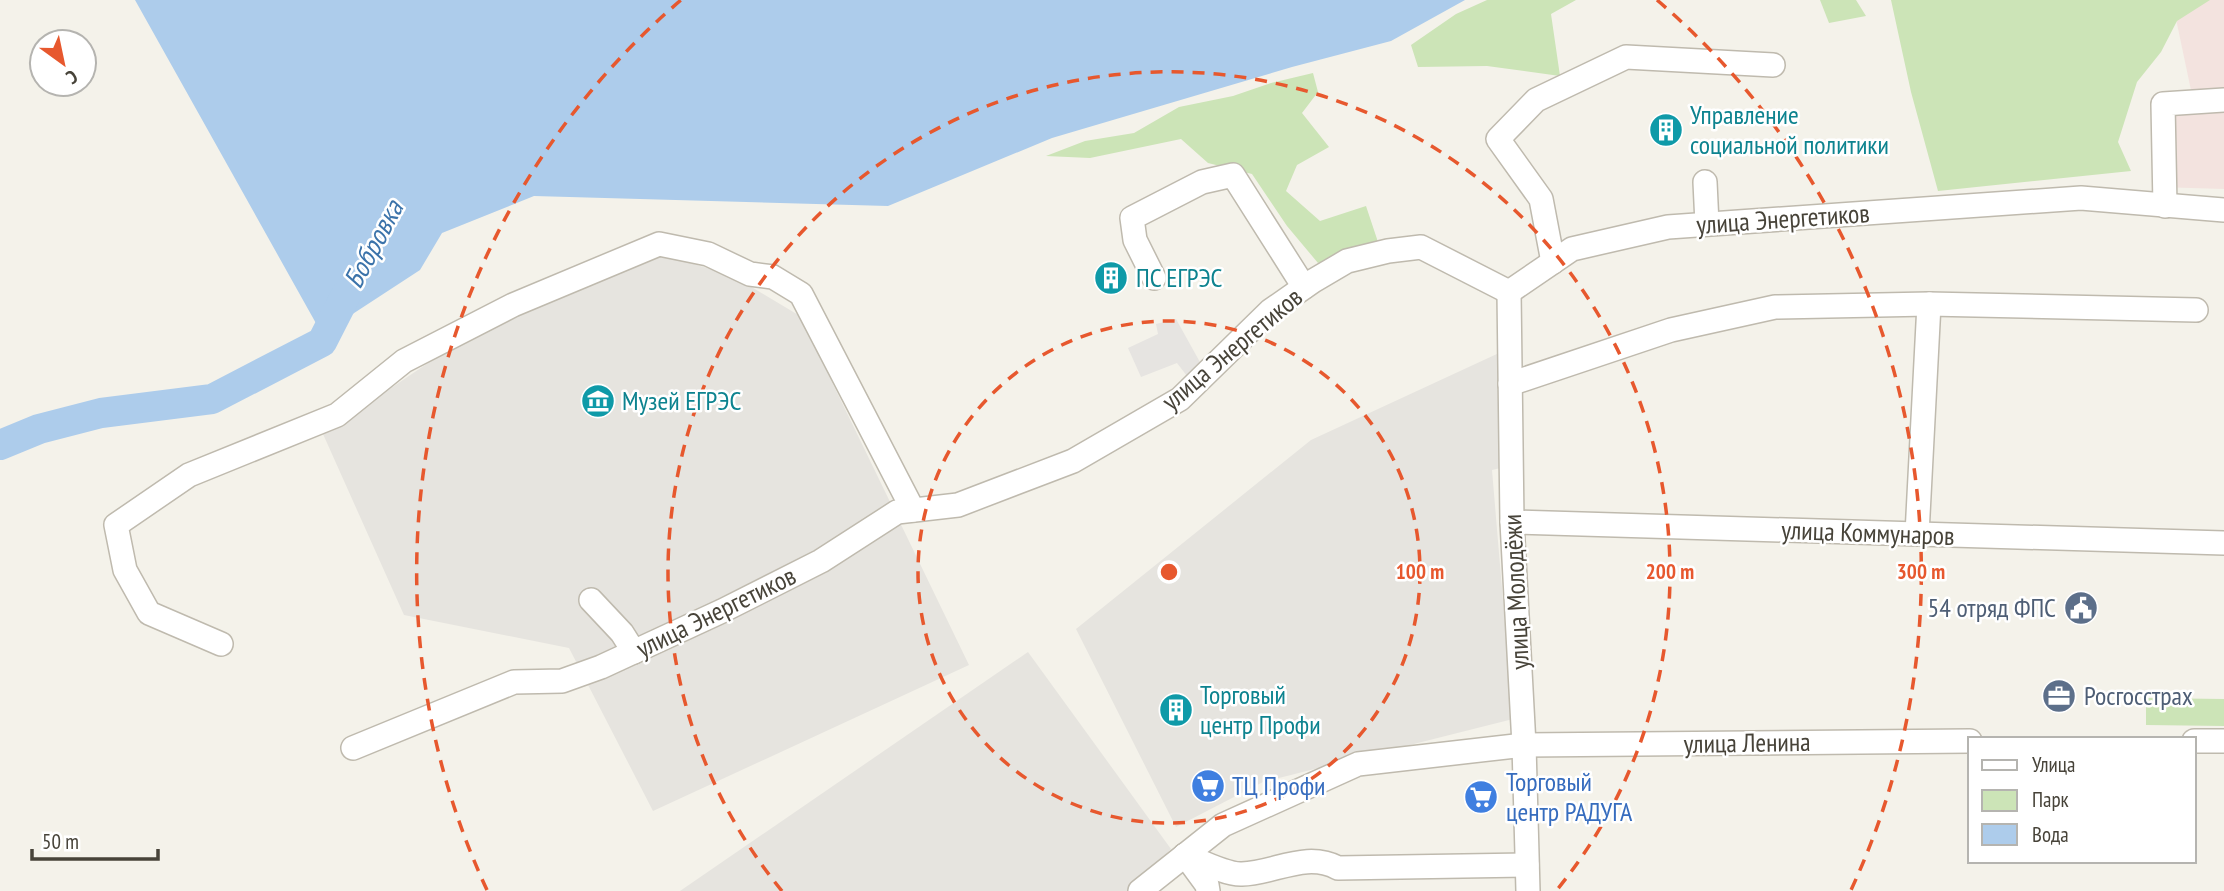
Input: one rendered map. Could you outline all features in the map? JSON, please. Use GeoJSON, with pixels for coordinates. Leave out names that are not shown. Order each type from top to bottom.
{"type":"FeatureCollection","features":[{"type":"Feature","properties":{"kind":"street"},"geometry":{"type":"LineString","coordinates":[[1553,262],[1541,200],[1498,139],[1536,100],[1626,57],[1773,65]]}},
{"type":"Feature","properties":{"kind":"street"},"geometry":{"type":"LineString","coordinates":[[2165,206],[2163,104],[2224,100]]}},
{"type":"Feature","properties":{"kind":"street"},"geometry":{"type":"LineString","coordinates":[[1154,278],[1135,240],[1132,219],[1202,182],[1233,175],[1304,288]]}},
{"type":"Feature","properties":{"kind":"street"},"geometry":{"type":"LineString","coordinates":[[1704,182],[1707,224]]}},
{"type":"Feature","properties":{"kind":"street","name":"улица Энергетиков"},"geometry":{"type":"LineString","coordinates":[[353,748],[514,682],[562,681],[601,667],[821,561],[897,512],[958,505],[1073,461],[1180,399],[1270,311],[1347,261],[1388,251],[1421,247],[1508,292],[1572,249],[1668,228],[2081,198],[2224,210]]}},
{"type":"Feature","properties":{"kind":"street"},"geometry":{"type":"LineString","coordinates":[[221,644],[149,613],[125,570],[116,525],[189,475],[337,415],[404,361],[440,342],[513,305],[659,244],[708,254],[750,274],[774,277],[801,294],[913,510]]}},
{"type":"Feature","properties":{"kind":"street","name":"улица Молодёжи"},"geometry":{"type":"LineString","coordinates":[[1508,292],[1512,522],[1524,745],[1528,891]]}},
{"type":"Feature","properties":{"kind":"street"},"geometry":{"type":"LineString","coordinates":[[1510,384],[1671,330],[1775,307],[1929,304],[2196,310]]}},
{"type":"Feature","properties":{"kind":"street"},"geometry":{"type":"LineString","coordinates":[[1917,534],[1929,304]]}},
{"type":"Feature","properties":{"kind":"street","name":"улица Коммунаров"},"geometry":{"type":"LineString","coordinates":[[1512,522],[2224,543]]}},
{"type":"Feature","properties":{"kind":"street"},"geometry":{"type":"LineString","coordinates":[[591,600],[622,634],[634,652]]}},
{"type":"Feature","properties":{"kind":"street","name":"улица Ленина"},"geometry":{"type":"LineString","coordinates":[[1140,891],[1223,825],[1358,764],[1524,745],[1968,741]]}},
{"type":"Feature","properties":{"kind":"street"},"geometry":{"type":"LineString","coordinates":[[2196,741],[2224,741]]}},
{"type":"Feature","properties":{"kind":"street"},"geometry":{"type":"LineString","coordinates":[[1185,855],[1240,875],[1307,860],[1338,868],[1527,865]]}},
{"type":"Feature","properties":{"kind":"street"},"geometry":{"type":"LineString","coordinates":[[1185,855],[1207,885],[1208,891]]}},
{"type":"Feature","properties":{"kind":"shaded area"},"geometry":{"type":"Polygon","coordinates":[[[2172,0],[2224,0],[2224,189],[2158,187],[2151,98],[2192,95],[2172,0]]]}},
{"type":"Feature","properties":{"kind":"shaded area"},"geometry":{"type":"Polygon","coordinates":[[[661,254],[733,276],[800,316],[969,665],[653,811],[569,648],[404,615],[323,434],[474,332],[661,254]]]}},
{"type":"Feature","properties":{"kind":"shaded area"},"geometry":{"type":"Polygon","coordinates":[[[1176,319],[1206,373],[1194,385],[1177,363],[1141,377],[1128,348],[1158,334],[1156,324],[1176,319]]]}},
{"type":"Feature","properties":{"kind":"shaded area"},"geometry":{"type":"Polygon","coordinates":[[[1499,353],[1505,467],[1492,470],[1513,719],[1263,782],[1176,827],[1076,629],[1311,440],[1499,353]]]}},
{"type":"Feature","properties":{"kind":"shaded area"},"geometry":{"type":"Polygon","coordinates":[[[1028,652],[1171,849],[1127,891],[680,891],[1028,652]]]}},
{"type":"Feature","properties":{"kind":"green space"},"geometry":{"type":"Polygon","coordinates":[[[1487,0],[1576,0],[1551,14],[1560,76],[1487,66],[1418,67],[1411,45],[1456,14],[1487,0]]]}},
{"type":"Feature","properties":{"kind":"green space"},"geometry":{"type":"Polygon","coordinates":[[[1820,0],[1856,0],[1866,16],[1829,23],[1820,0]]]}},
{"type":"Feature","properties":{"kind":"green space"},"geometry":{"type":"Polygon","coordinates":[[[1891,0],[2210,0],[2177,21],[2161,52],[2137,82],[2118,142],[2131,171],[1938,191],[1911,92],[1891,0]]]}},
{"type":"Feature","properties":{"kind":"green space"},"geometry":{"type":"Polygon","coordinates":[[[1313,73],[1318,92],[1302,113],[1329,147],[1297,165],[1286,191],[1320,221],[1366,206],[1378,242],[1318,263],[1287,226],[1252,174],[1208,163],[1181,139],[1090,158],[1046,156],[1085,141],[1134,133],[1179,107],[1233,96],[1313,73]]]}},
{"type":"Feature","properties":{"kind":"green space"},"geometry":{"type":"Polygon","coordinates":[[[2146,698],[2224,699],[2224,726],[2146,725],[2146,698]]]}},
{"type":"Feature","properties":{"kind":"water"},"geometry":{"type":"Polygon","coordinates":[[[135,0],[1465,0],[1391,41],[1292,67],[1052,138],[888,206],[534,196],[442,233],[420,270],[322,334],[135,0]]]}},
{"type":"Feature","properties":{"kind":"waterway","name":"Бобровка"},"geometry":{"type":"LineString","coordinates":[[0,445],[39,429],[101,413],[212,399],[322,342],[346,295]]}},
{"type":"Feature","properties":{"kind":"place","name":"Управление социальной политики"},"geometry":{"type":"Point","coordinates":[1666,130]}},
{"type":"Feature","properties":{"kind":"place","name":"ПС ЕГРЭС"},"geometry":{"type":"Point","coordinates":[1111,278]}},
{"type":"Feature","properties":{"kind":"place","name":"Музей ЕГРЭС"},"geometry":{"type":"Point","coordinates":[598,401]}},
{"type":"Feature","properties":{"kind":"place","name":"54 отряд ФПС"},"geometry":{"type":"Point","coordinates":[2081,608]}},
{"type":"Feature","properties":{"kind":"place","name":"Росгосстрах"},"geometry":{"type":"Point","coordinates":[2059,696]}},
{"type":"Feature","properties":{"kind":"place","name":"Торговый центр Профи"},"geometry":{"type":"Point","coordinates":[1176,710]}},
{"type":"Feature","properties":{"kind":"place","name":"ТЦ Профи"},"geometry":{"type":"Point","coordinates":[1208,786]}},
{"type":"Feature","properties":{"kind":"place","name":"Торговый центр РАДУГА"},"geometry":{"type":"Point","coordinates":[1481,797]}}]}
